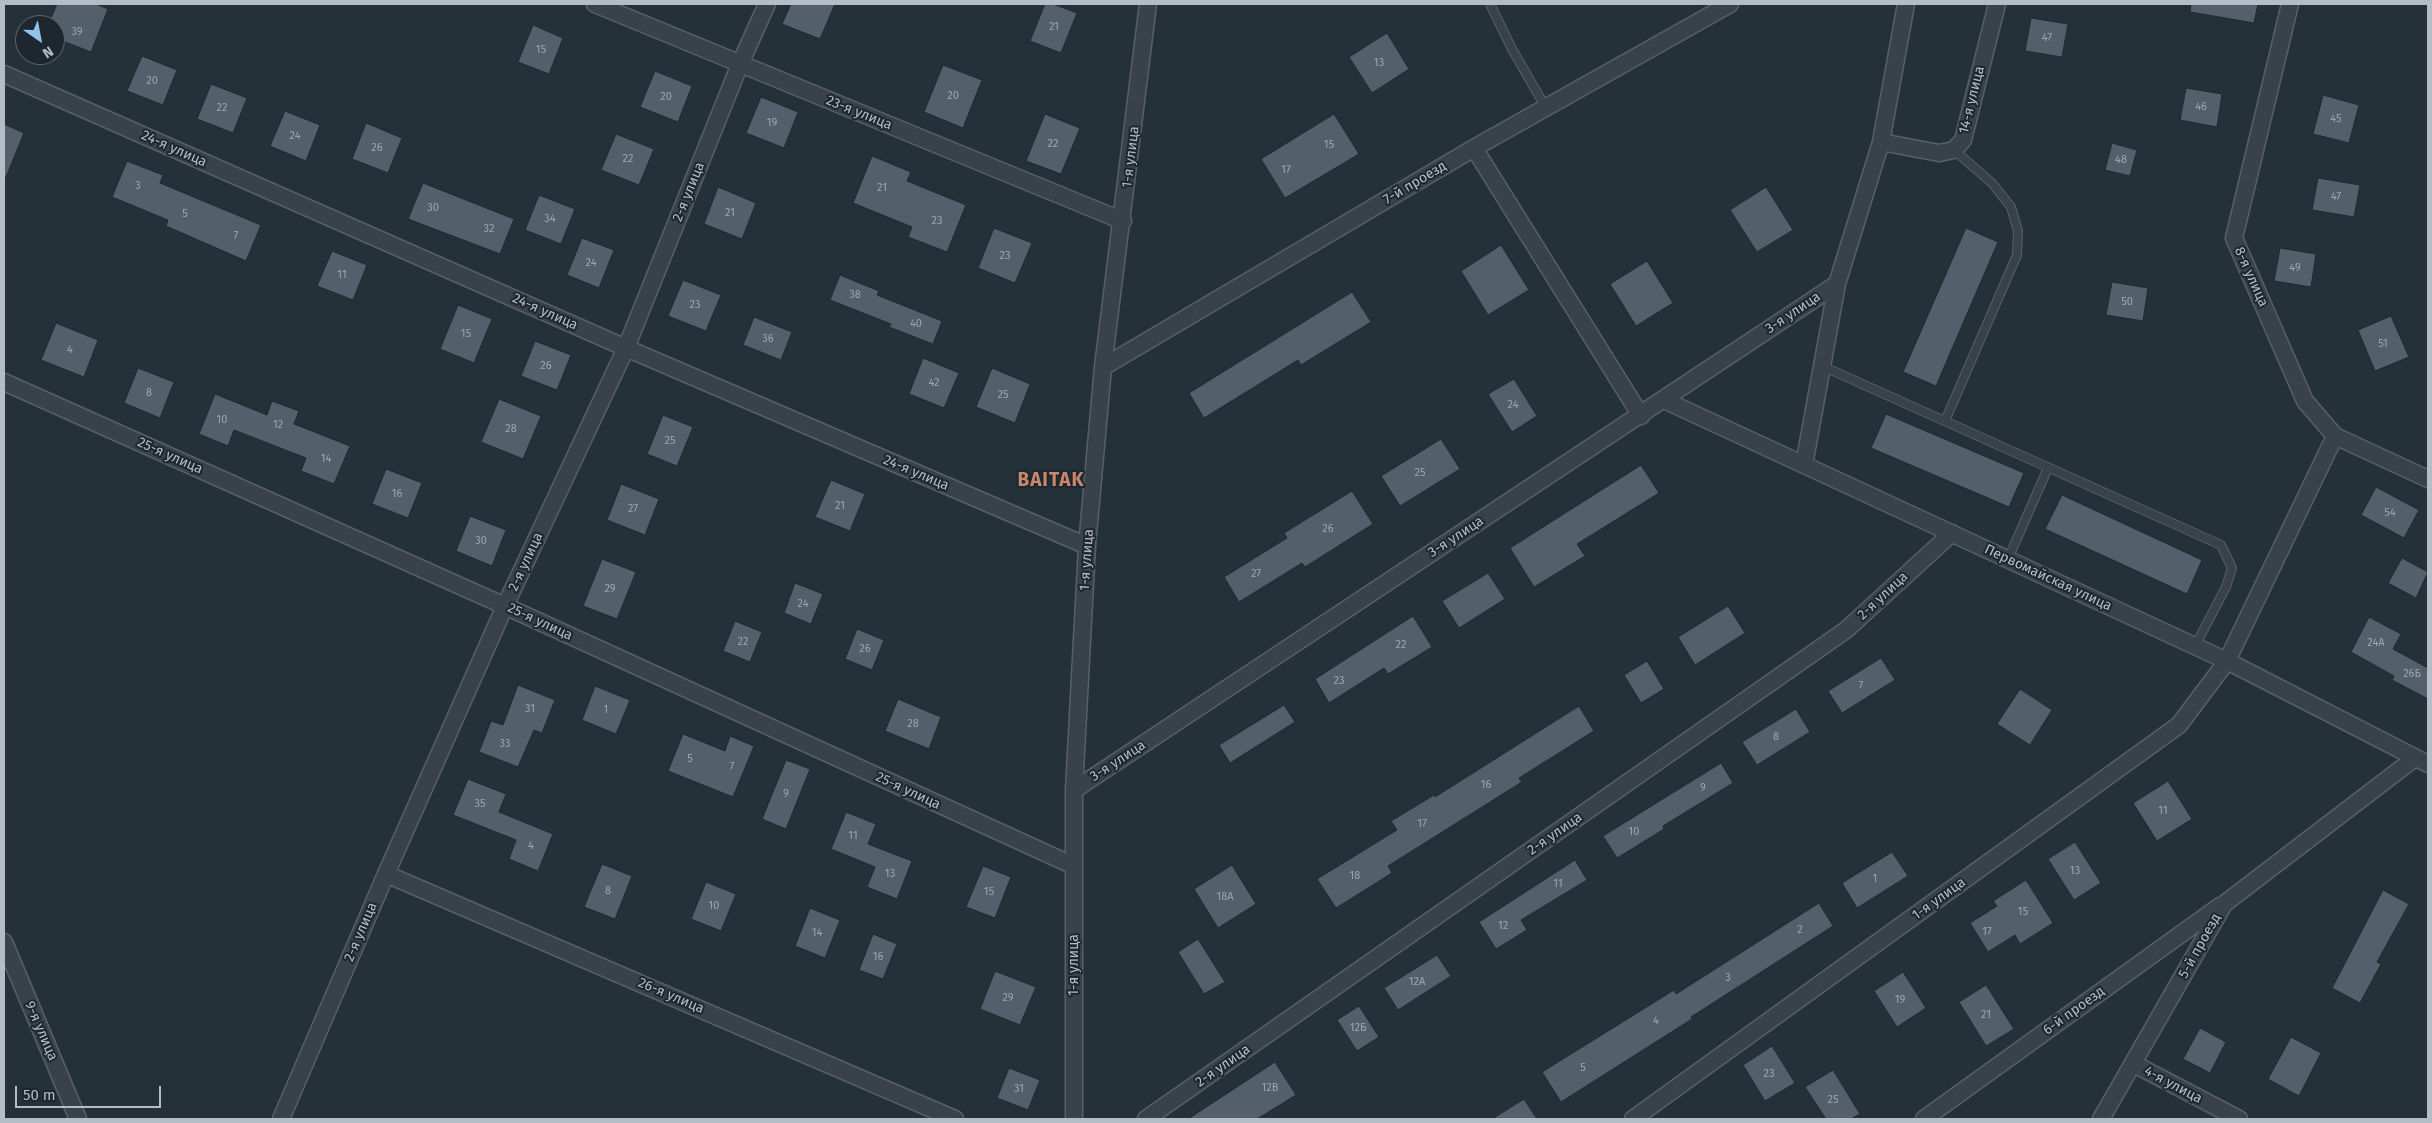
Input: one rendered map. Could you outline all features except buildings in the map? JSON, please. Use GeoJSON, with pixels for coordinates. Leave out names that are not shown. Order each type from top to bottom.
{"type":"FeatureCollection","features":[{"type":"Feature","properties":{"kind":"street","name":"23-я улица"},"geometry":{"type":"LineString","coordinates":[[595,4],[1123,220]]}},
{"type":"Feature","properties":{"kind":"street","name":"2-я улица"},"geometry":{"type":"LineString","coordinates":[[281,1119],[386,874],[505,606],[626,348],[740,64],[767,4]]}},
{"type":"Feature","properties":{"kind":"street","name":"1-я улица"},"geometry":{"type":"LineString","coordinates":[[1074,1119],[1074,790],[1087,546],[1104,367],[1148,4]]}},
{"type":"Feature","properties":{"kind":"street","name":"7-й проезд"},"geometry":{"type":"LineString","coordinates":[[1104,367],[1474,148],[1730,4]]}},
{"type":"Feature","properties":{"kind":"street"},"geometry":{"type":"LineString","coordinates":[[1804,465],[1837,284],[1881,142],[1906,4]]}},
{"type":"Feature","properties":{"kind":"street","name":"14-я улица"},"geometry":{"type":"LineString","coordinates":[[1881,142],[1939,154],[1954,150],[1963,140],[1997,4]]}},
{"type":"Feature","properties":{"kind":"street","name":"8-я улица"},"geometry":{"type":"LineString","coordinates":[[2290,4],[2234,238],[2305,401],[2335,436],[2428,479]]}},
{"type":"Feature","properties":{"kind":"street","name":"24-я улица"},"geometry":{"type":"LineString","coordinates":[[4,74],[626,348],[1087,546]]}},
{"type":"Feature","properties":{"kind":"street"},"geometry":{"type":"LineString","coordinates":[[1474,148],[1641,416]]}},
{"type":"Feature","properties":{"kind":"street","name":"3-я улица"},"geometry":{"type":"LineString","coordinates":[[1074,790],[1641,416],[1837,284]]}},
{"type":"Feature","properties":{"kind":"street","name":"25-я улица"},"geometry":{"type":"LineString","coordinates":[[4,382],[505,606],[1074,866]]}},
{"type":"Feature","properties":{"kind":"street","name":"Первомайская улица"},"geometry":{"type":"LineString","coordinates":[[1664,400],[2227,661],[2422,761]]}},
{"type":"Feature","properties":{"kind":"street","name":"1-я улица"},"geometry":{"type":"LineString","coordinates":[[1633,1119],[2179,725],[2227,661],[2335,436]]}},
{"type":"Feature","properties":{"kind":"street","name":"2-я улица"},"geometry":{"type":"LineString","coordinates":[[1146,1119],[1846,630],[1952,533]]}},
{"type":"Feature","properties":{"kind":"street","name":"5-й проезд"},"geometry":{"type":"LineString","coordinates":[[2101,1119],[2224,904],[2422,761]]}},
{"type":"Feature","properties":{"kind":"street","name":"26-я улица"},"geometry":{"type":"LineString","coordinates":[[386,874],[956,1119]]}},
{"type":"Feature","properties":{"kind":"street","name":"6-й проезд"},"geometry":{"type":"LineString","coordinates":[[1924,1119],[2224,904]]}},
{"type":"Feature","properties":{"kind":"street","name":"9-я улица"},"geometry":{"type":"LineString","coordinates":[[4,942],[78,1119]]}},
{"type":"Feature","properties":{"kind":"street","name":"4-я улица"},"geometry":{"type":"LineString","coordinates":[[2134,1064],[2239,1119]]}},
{"type":"Feature","properties":{"kind":"lane"},"geometry":{"type":"LineString","coordinates":[[1490,4],[1512,49],[1546,108]]}},
{"type":"Feature","properties":{"kind":"lane"},"geometry":{"type":"LineString","coordinates":[[1945,421],[2017,255],[2018,248],[2018,232],[2012,207],[1992,182],[1954,150]]}},
{"type":"Feature","properties":{"kind":"lane"},"geometry":{"type":"LineString","coordinates":[[1822,366],[2221,545],[2232,568],[2226,587],[2195,646]]}},
{"type":"Feature","properties":{"kind":"lane"},"geometry":{"type":"LineString","coordinates":[[2008,559],[2048,468]]}},
{"type":"Feature","properties":{"kind":"district","name":"BAITAK"},"geometry":{"type":"Point","coordinates":[1051,481]}}]}
